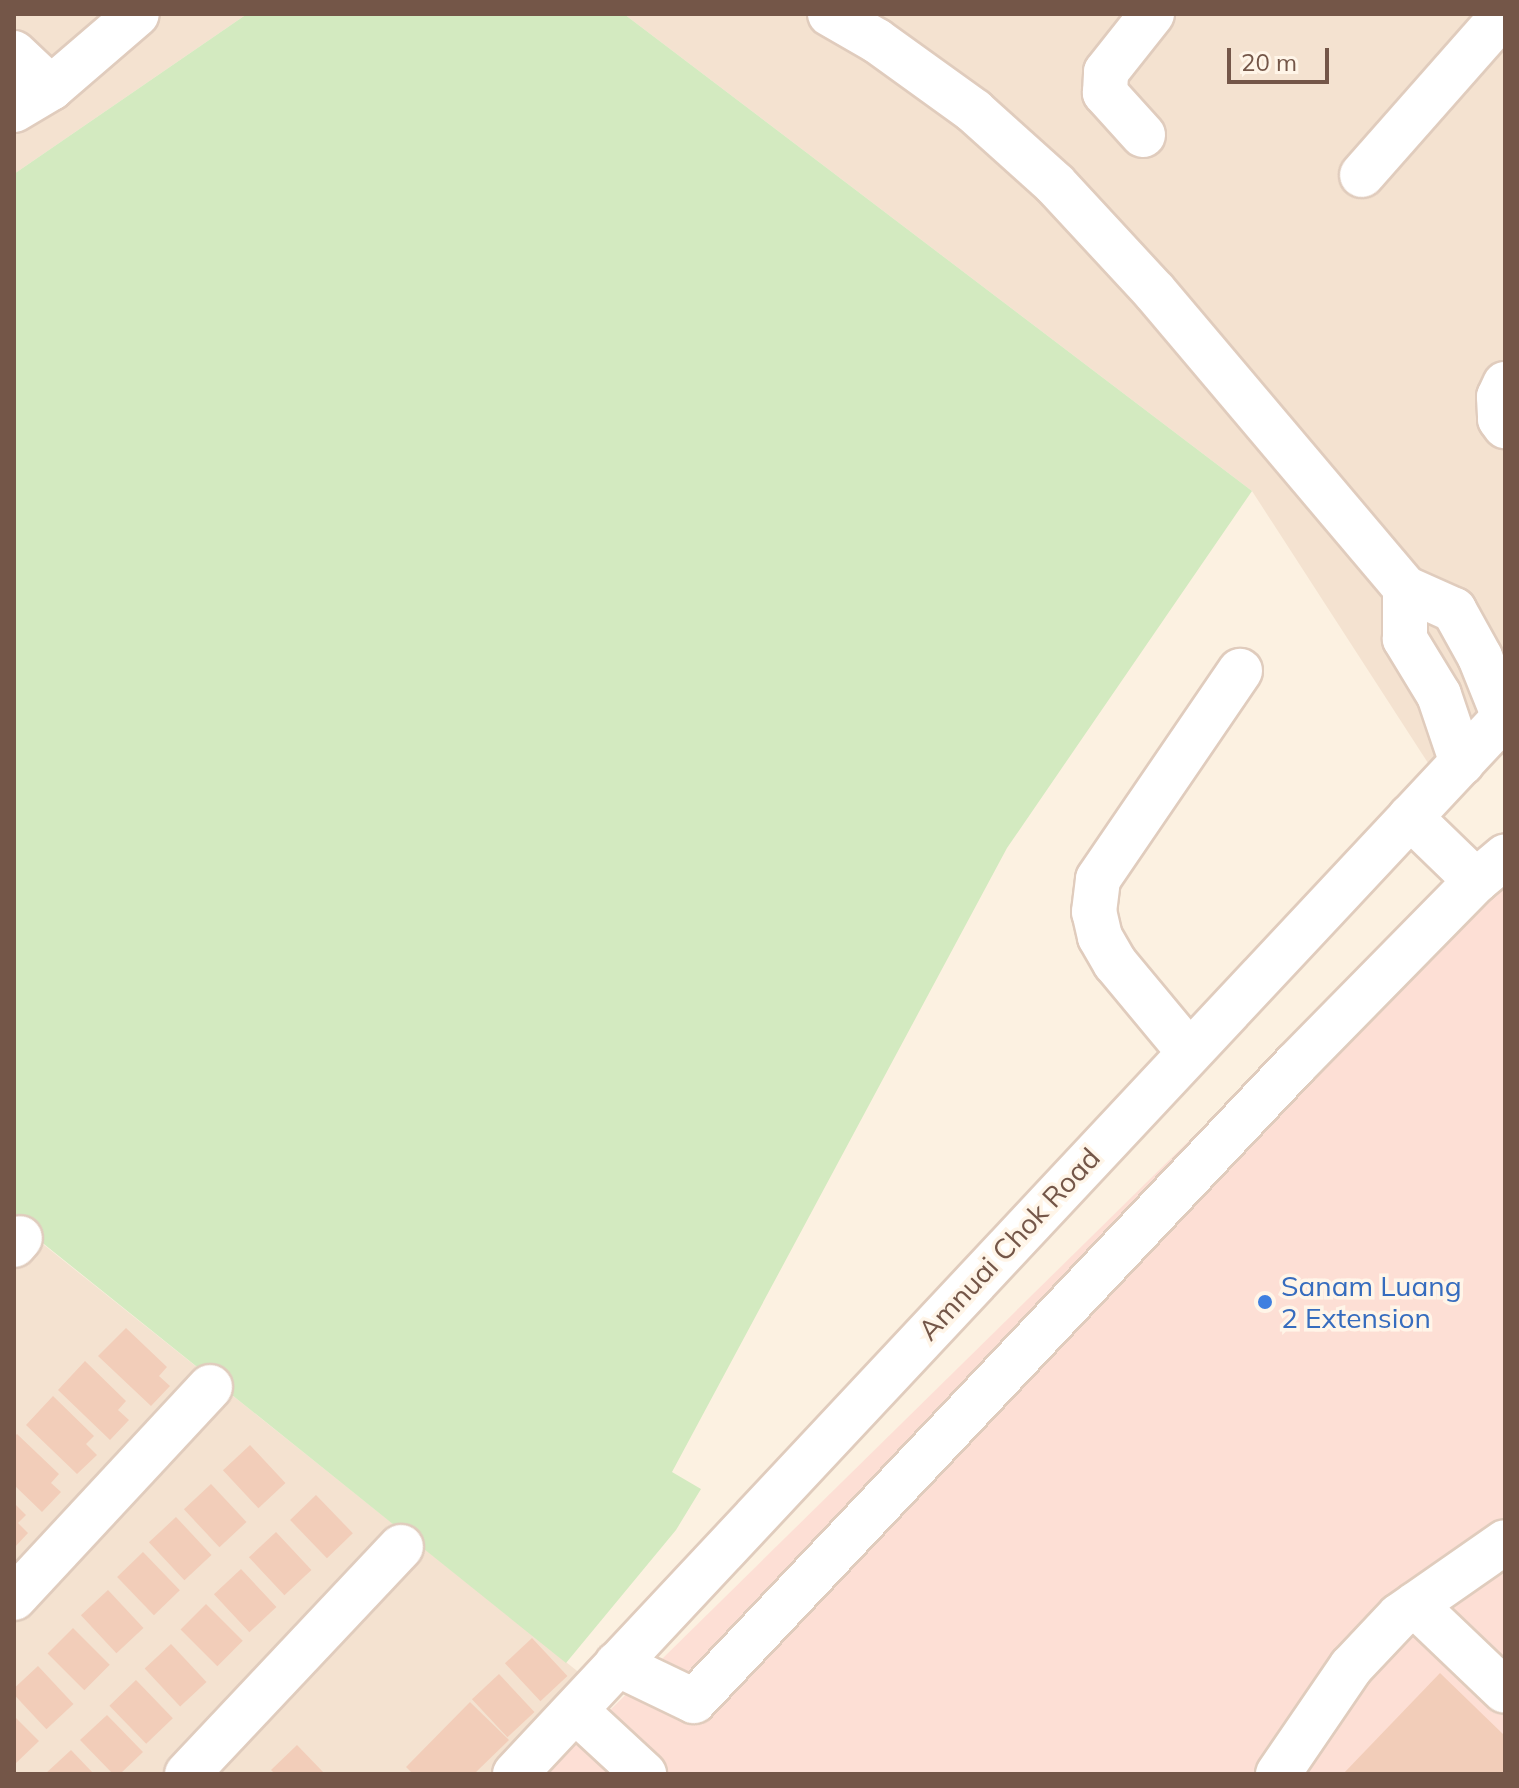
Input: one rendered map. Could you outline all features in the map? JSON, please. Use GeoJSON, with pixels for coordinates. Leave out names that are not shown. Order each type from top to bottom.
{"type":"FeatureCollection","features":[{"type":"Feature","properties":{"kind":"street"},"geometry":{"type":"LineString","coordinates":[[14,110],[51,88],[137,14]]}},
{"type":"Feature","properties":{"kind":"street"},"geometry":{"type":"LineString","coordinates":[[830,14],[877,41],[974,111],[1055,184],[1155,292],[1405,588],[1454,610],[1480,657],[1504,717]]}},
{"type":"Feature","properties":{"kind":"street"},"geometry":{"type":"LineString","coordinates":[[1143,135],[1105,93],[1106,72],[1152,14]]}},
{"type":"Feature","properties":{"kind":"street"},"geometry":{"type":"LineString","coordinates":[[1362,175],[1504,14]]}},
{"type":"Feature","properties":{"kind":"street"},"geometry":{"type":"LineString","coordinates":[[14,53],[51,88]]}},
{"type":"Feature","properties":{"kind":"street"},"geometry":{"type":"LineString","coordinates":[[1505,384],[1499,397],[1500,419],[1505,426]]}},
{"type":"Feature","properties":{"kind":"street"},"geometry":{"type":"LineString","coordinates":[[1405,588],[1405,639],[1439,695],[1462,763]]}},
{"type":"Feature","properties":{"kind":"street"},"geometry":{"type":"LineString","coordinates":[[1189,1052],[1115,963],[1100,937],[1094,912],[1098,879],[1240,671]]}},
{"type":"Feature","properties":{"kind":"street","name":"Amnuai Chok Road"},"geometry":{"type":"LineString","coordinates":[[515,1774],[1504,717]]}},
{"type":"Feature","properties":{"kind":"street"},"geometry":{"type":"LineString","coordinates":[[617,1664],[694,1701],[1296,1064],[1490,869],[1410,817]]}},
{"type":"Feature","properties":{"kind":"street"},"geometry":{"type":"LineString","coordinates":[[14,1598],[210,1387]]}},
{"type":"Feature","properties":{"kind":"street"},"geometry":{"type":"LineString","coordinates":[[1278,1774],[1351,1667],[1399,1616],[1505,1542]]}},
{"type":"Feature","properties":{"kind":"street"},"geometry":{"type":"LineString","coordinates":[[187,1774],[401,1547]]}},
{"type":"Feature","properties":{"kind":"street"},"geometry":{"type":"LineString","coordinates":[[1415,1605],[1505,1691]]}},
{"type":"Feature","properties":{"kind":"street"},"geometry":{"type":"LineString","coordinates":[[576,1711],[644,1774]]}},
{"type":"Feature","properties":{"kind":"shaded area"},"geometry":{"type":"Polygon","coordinates":[[[14,14],[247,14],[14,174],[14,14]]]}},
{"type":"Feature","properties":{"kind":"shaded area"},"geometry":{"type":"Polygon","coordinates":[[[624,14],[1505,14],[1505,680],[1428,763],[1252,491],[624,14]]]}},
{"type":"Feature","properties":{"kind":"shaded area","name":"Sanam Luang 2 Extension"},"geometry":{"type":"Polygon","coordinates":[[[1505,830],[1505,1774],[545,1774],[1505,830]]]}},
{"type":"Feature","properties":{"kind":"shaded area"},"geometry":{"type":"Polygon","coordinates":[[[14,1221],[591,1682],[505,1774],[14,1774],[14,1221]]]}},
{"type":"Feature","properties":{"kind":"green space"},"geometry":{"type":"Polygon","coordinates":[[[247,14],[624,14],[1252,491],[1007,848],[672,1472],[701,1489],[676,1530],[566,1663],[14,1220],[14,174],[247,14]]]}},
{"type":"Feature","properties":{"kind":"building"},"geometry":{"type":"Polygon","coordinates":[[[126,1328],[167,1367],[159,1376],[170,1386],[151,1406],[98,1356],[126,1328]]]}},
{"type":"Feature","properties":{"kind":"building"},"geometry":{"type":"Polygon","coordinates":[[[85,1361],[126,1401],[118,1410],[129,1420],[110,1440],[58,1390],[85,1361]]]}},
{"type":"Feature","properties":{"kind":"building"},"geometry":{"type":"Polygon","coordinates":[[[53,1396],[94,1436],[86,1444],[97,1455],[77,1474],[26,1425],[53,1396]]]}},
{"type":"Feature","properties":{"kind":"building"},"geometry":{"type":"Polygon","coordinates":[[[17,1434],[59,1474],[51,1483],[61,1492],[42,1512],[14,1485],[14,1437],[17,1434]]]}},
{"type":"Feature","properties":{"kind":"building"},"geometry":{"type":"Polygon","coordinates":[[[250,1445],[285,1483],[258,1508],[223,1470],[250,1445]]]}},
{"type":"Feature","properties":{"kind":"building"},"geometry":{"type":"Polygon","coordinates":[[[211,1484],[246,1522],[219,1547],[184,1509],[211,1484]]]}},
{"type":"Feature","properties":{"kind":"building"},"geometry":{"type":"Polygon","coordinates":[[[316,1495],[353,1533],[327,1558],[290,1520],[316,1495]]]}},
{"type":"Feature","properties":{"kind":"building"},"geometry":{"type":"Polygon","coordinates":[[[14,1503],[26,1515],[18,1523],[28,1533],[14,1548],[14,1503]]]}},
{"type":"Feature","properties":{"kind":"building"},"geometry":{"type":"Polygon","coordinates":[[[176,1517],[211,1555],[184,1580],[149,1542],[176,1517]]]}},
{"type":"Feature","properties":{"kind":"building"},"geometry":{"type":"Polygon","coordinates":[[[276,1532],[311,1570],[284,1595],[249,1557],[276,1532]]]}},
{"type":"Feature","properties":{"kind":"building"},"geometry":{"type":"Polygon","coordinates":[[[143,1552],[180,1590],[154,1615],[117,1577],[143,1552]]]}},
{"type":"Feature","properties":{"kind":"building"},"geometry":{"type":"Polygon","coordinates":[[[241,1569],[276,1607],[249,1632],[214,1594],[241,1569]]]}},
{"type":"Feature","properties":{"kind":"building"},"geometry":{"type":"Polygon","coordinates":[[[108,1590],[143,1628],[116,1653],[81,1615],[108,1590]]]}},
{"type":"Feature","properties":{"kind":"building"},"geometry":{"type":"Polygon","coordinates":[[[206,1604],[243,1641],[217,1666],[181,1629],[206,1604]]]}},
{"type":"Feature","properties":{"kind":"building"},"geometry":{"type":"Polygon","coordinates":[[[73,1628],[110,1665],[84,1690],[48,1653],[73,1628]]]}},
{"type":"Feature","properties":{"kind":"building"},"geometry":{"type":"Polygon","coordinates":[[[532,1638],[567,1676],[540,1701],[505,1663],[532,1638]]]}},
{"type":"Feature","properties":{"kind":"building"},"geometry":{"type":"Polygon","coordinates":[[[171,1644],[206,1682],[180,1707],[145,1669],[171,1644]]]}},
{"type":"Feature","properties":{"kind":"building"},"geometry":{"type":"Polygon","coordinates":[[[38,1666],[73,1704],[46,1729],[14,1695],[14,1688],[38,1666]]]}},
{"type":"Feature","properties":{"kind":"building"},"geometry":{"type":"Polygon","coordinates":[[[1440,1673],[1505,1736],[1505,1774],[1343,1774],[1440,1673]]]}},
{"type":"Feature","properties":{"kind":"building"},"geometry":{"type":"Polygon","coordinates":[[[499,1674],[534,1712],[507,1737],[472,1699],[499,1674]]]}},
{"type":"Feature","properties":{"kind":"building"},"geometry":{"type":"Polygon","coordinates":[[[136,1680],[173,1718],[146,1744],[109,1706],[136,1680]]]}},
{"type":"Feature","properties":{"kind":"building"},"geometry":{"type":"Polygon","coordinates":[[[470,1702],[509,1740],[474,1774],[413,1774],[406,1767],[470,1702]]]}},
{"type":"Feature","properties":{"kind":"building"},"geometry":{"type":"Polygon","coordinates":[[[107,1715],[143,1752],[120,1774],[113,1774],[80,1740],[107,1715]]]}},
{"type":"Feature","properties":{"kind":"building"},"geometry":{"type":"Polygon","coordinates":[[[14,1716],[39,1741],[14,1765],[14,1716]]]}},
{"type":"Feature","properties":{"kind":"building"},"geometry":{"type":"Polygon","coordinates":[[[297,1745],[325,1774],[275,1774],[271,1770],[297,1745]]]}},
{"type":"Feature","properties":{"kind":"building"},"geometry":{"type":"Polygon","coordinates":[[[71,1750],[94,1774],[45,1774],[71,1750]]]}},
{"type":"Feature","properties":{"kind":"place","name":"Sanam Luang 2 Extension"},"geometry":{"type":"Point","coordinates":[1265,1302]}}]}
